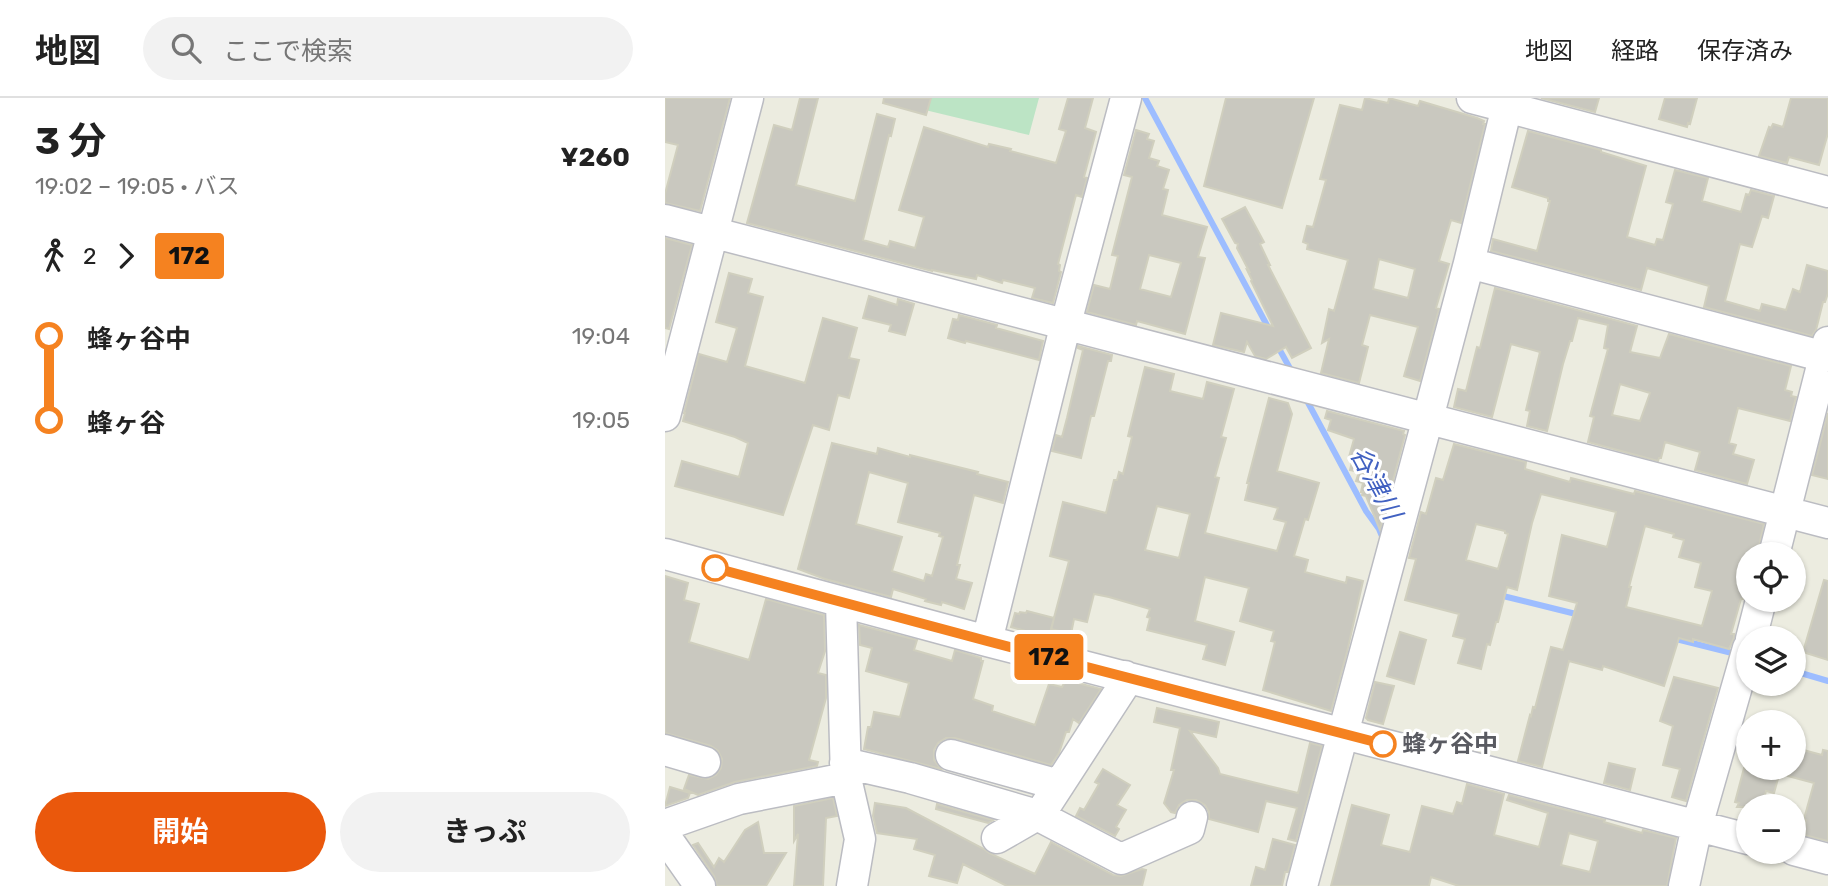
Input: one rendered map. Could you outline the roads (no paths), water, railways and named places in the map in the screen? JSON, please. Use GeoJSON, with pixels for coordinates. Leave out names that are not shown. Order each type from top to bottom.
{"type":"FeatureCollection","features":[{"type":"Feature","properties":{"kind":"street"},"geometry":{"type":"LineString","coordinates":[[665,416],[748,98]]}},
{"type":"Feature","properties":{"kind":"street"},"geometry":{"type":"LineString","coordinates":[[987,641],[1066,323],[1126,98]]}},
{"type":"Feature","properties":{"kind":"street"},"geometry":{"type":"LineString","coordinates":[[1472,98],[1507,102],[1828,192]]}},
{"type":"Feature","properties":{"kind":"street"},"geometry":{"type":"LineString","coordinates":[[1302,886],[1429,418],[1507,102]]}},
{"type":"Feature","properties":{"kind":"street"},"geometry":{"type":"LineString","coordinates":[[665,220],[1828,523]]}},
{"type":"Feature","properties":{"kind":"street"},"geometry":{"type":"LineString","coordinates":[[1469,263],[1826,349],[1778,542]]}},
{"type":"Feature","properties":{"kind":"street"},"geometry":{"type":"LineString","coordinates":[[665,554],[987,641],[1736,836]]}},
{"type":"Feature","properties":{"kind":"street"},"geometry":{"type":"LineString","coordinates":[[842,602],[846,770],[860,839],[852,886]]}},
{"type":"Feature","properties":{"kind":"street"},"geometry":{"type":"LineString","coordinates":[[997,838],[1037,815],[1044,808],[1122,688],[1125,677]]}},
{"type":"Feature","properties":{"kind":"street"},"geometry":{"type":"LineString","coordinates":[[1684,886],[1697,826],[1736,690]]}},
{"type":"Feature","properties":{"kind":"street"},"geometry":{"type":"LineString","coordinates":[[665,750],[705,761]]}},
{"type":"Feature","properties":{"kind":"street"},"geometry":{"type":"LineString","coordinates":[[951,755],[1059,785]]}},
{"type":"Feature","properties":{"kind":"street"},"geometry":{"type":"LineString","coordinates":[[665,825],[740,799],[846,770],[910,778],[1037,815],[1121,859],[1189,829],[1192,817]]}},
{"type":"Feature","properties":{"kind":"street"},"geometry":{"type":"LineString","coordinates":[[665,836],[700,886]]}},
{"type":"Feature","properties":{"kind":"street"},"geometry":{"type":"LineString","coordinates":[[1806,853],[1828,859]]}},
{"type":"Feature","properties":{"kind":"waterway","name":"谷津川"},"geometry":{"type":"LineString","coordinates":[[1145,98],[1269,329]]}},
{"type":"Feature","properties":{"kind":"waterway","name":"谷津川"},"geometry":{"type":"LineString","coordinates":[[1277,345],[1292,372]]}},
{"type":"Feature","properties":{"kind":"waterway","name":"谷津川"},"geometry":{"type":"LineString","coordinates":[[1305,397],[1384,541]]}},
{"type":"Feature","properties":{"kind":"waterway","name":"谷津川"},"geometry":{"type":"LineString","coordinates":[[1499,595],[1580,615]]}},
{"type":"Feature","properties":{"kind":"waterway","name":"谷津川"},"geometry":{"type":"LineString","coordinates":[[1672,638],[1736,654]]}},
{"type":"Feature","properties":{"kind":"waterway","name":"谷津川"},"geometry":{"type":"LineString","coordinates":[[1806,675],[1828,681]]}},
{"type":"Feature","properties":{"kind":"place","name":"蜂ヶ谷中"},"geometry":{"type":"Point","coordinates":[1383,744]}}]}
